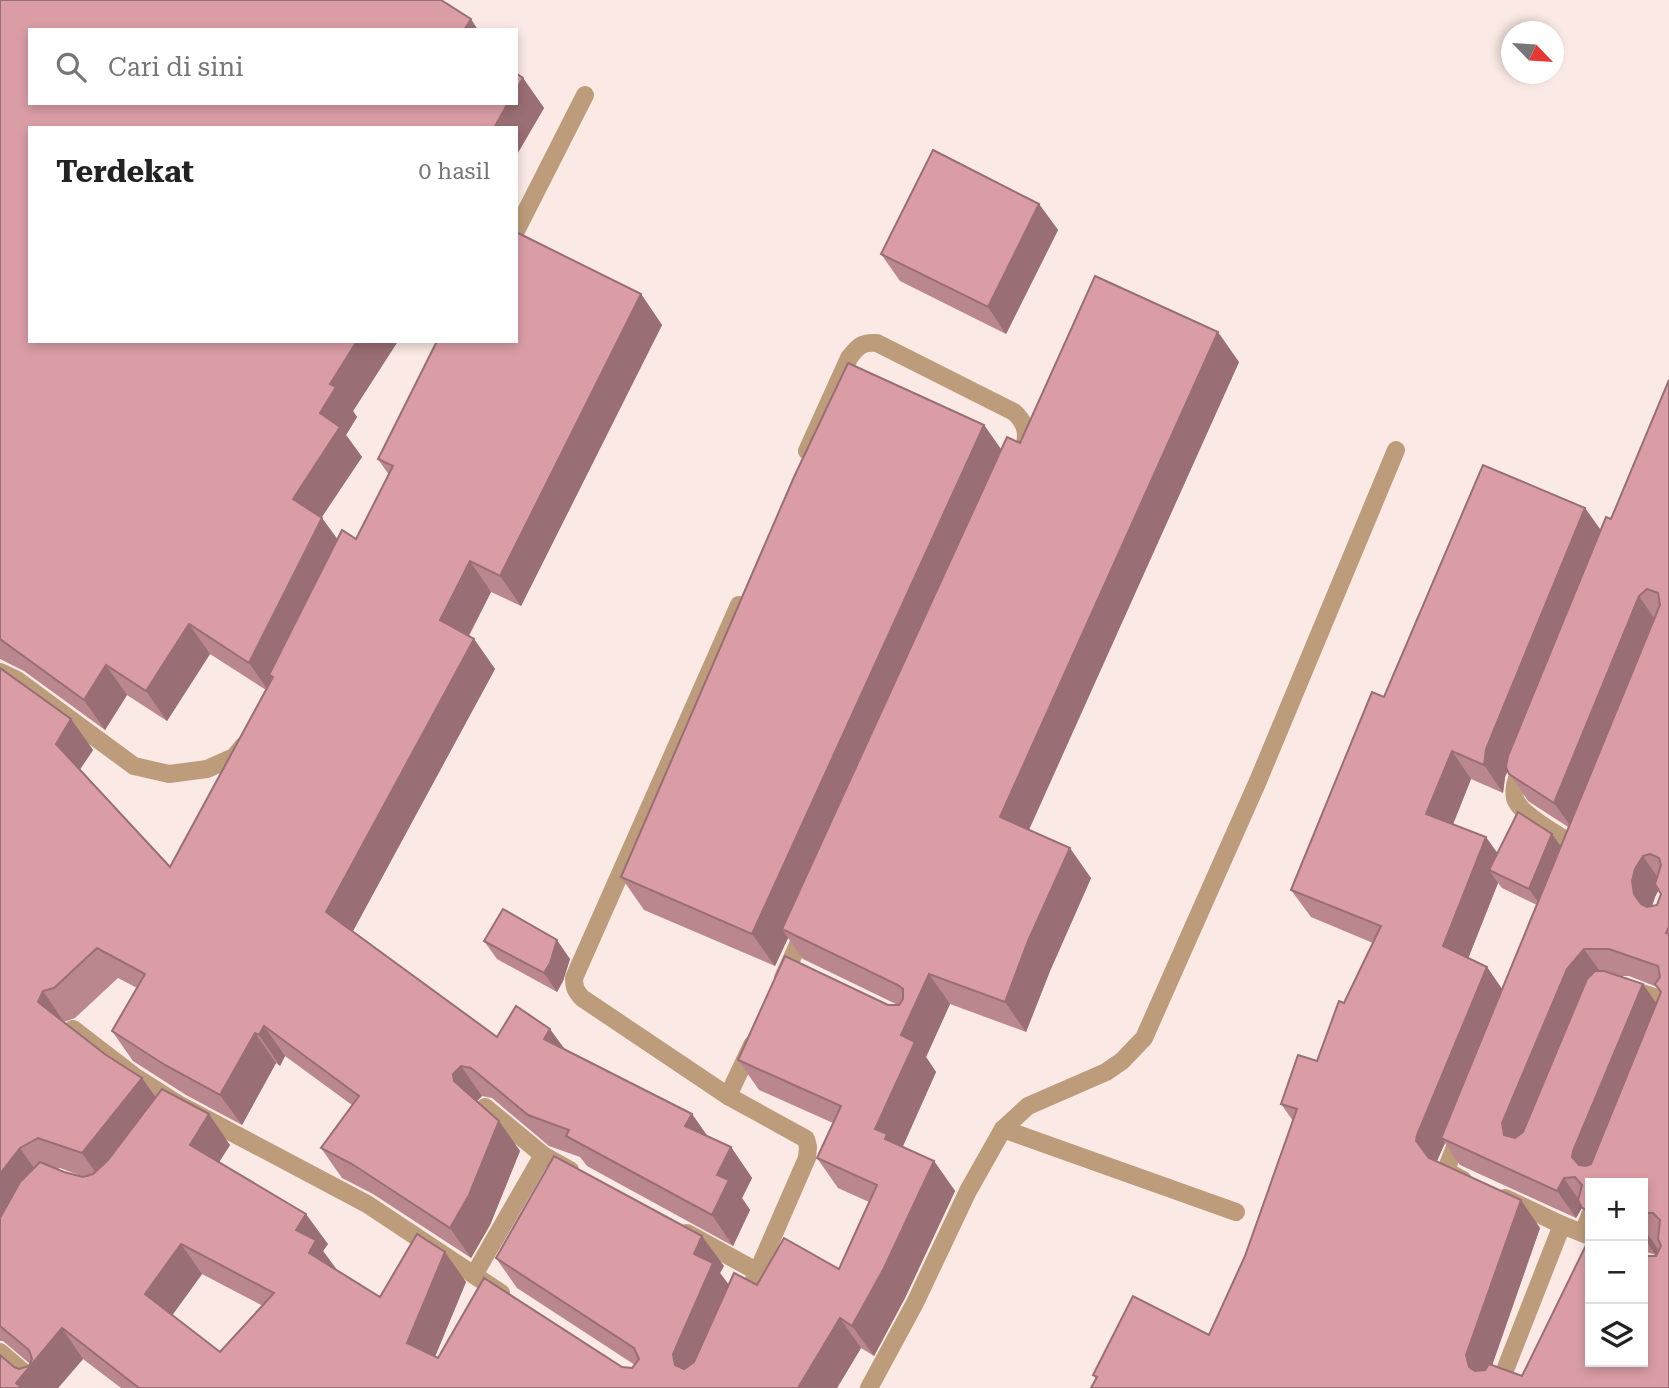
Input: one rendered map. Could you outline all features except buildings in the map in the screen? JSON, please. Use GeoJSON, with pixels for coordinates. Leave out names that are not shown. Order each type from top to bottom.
{"type":"FeatureCollection","features":[{"type":"Feature","properties":{"kind":"street"},"geometry":{"type":"LineString","coordinates":[[518,228],[585,96]]}},
{"type":"Feature","properties":{"kind":"street"},"geometry":{"type":"LineString","coordinates":[[798,472],[849,358],[858,346],[866,342],[877,343],[1014,412],[1024,421],[1024,446],[1013,472]]}},
{"type":"Feature","properties":{"kind":"street"},"geometry":{"type":"LineString","coordinates":[[869,1388],[915,1303],[968,1191],[1003,1129],[1028,1107],[1106,1072],[1122,1061],[1144,1038],[1258,781],[1396,450]]}},
{"type":"Feature","properties":{"kind":"street"},"geometry":{"type":"LineString","coordinates":[[736,1321],[807,1158],[806,1139],[729,1096],[582,998],[575,991],[574,978],[748,586]]}},
{"type":"Feature","properties":{"kind":"street"},"geometry":{"type":"LineString","coordinates":[[0,672],[17,680],[134,766],[169,774],[207,769],[234,757],[257,731]]}},
{"type":"Feature","properties":{"kind":"street"},"geometry":{"type":"LineString","coordinates":[[1532,743],[1516,781],[1514,796],[1520,809],[1579,848]]}},
{"type":"Feature","properties":{"kind":"street"},"geometry":{"type":"LineString","coordinates":[[778,988],[795,968],[812,914]]}},
{"type":"Feature","properties":{"kind":"street"},"geometry":{"type":"LineString","coordinates":[[1609,987],[1625,987],[1669,1002]]}},
{"type":"Feature","properties":{"kind":"street"},"geometry":{"type":"LineString","coordinates":[[729,1096],[761,1024]]}},
{"type":"Feature","properties":{"kind":"street"},"geometry":{"type":"LineString","coordinates":[[73,1029],[176,1110],[367,1204],[521,1305]]}},
{"type":"Feature","properties":{"kind":"street"},"geometry":{"type":"LineString","coordinates":[[485,1107],[543,1155],[591,1181]]}},
{"type":"Feature","properties":{"kind":"street"},"geometry":{"type":"LineString","coordinates":[[1467,1117],[1447,1167],[1453,1175],[1585,1234]]}},
{"type":"Feature","properties":{"kind":"street"},"geometry":{"type":"LineString","coordinates":[[1003,1129],[1236,1212]]}},
{"type":"Feature","properties":{"kind":"street"},"geometry":{"type":"LineString","coordinates":[[474,1275],[543,1155]]}},
{"type":"Feature","properties":{"kind":"street"},"geometry":{"type":"LineString","coordinates":[[1498,1388],[1562,1225]]}},
{"type":"Feature","properties":{"kind":"street"},"geometry":{"type":"LineString","coordinates":[[674,1226],[758,1272]]}},
{"type":"Feature","properties":{"kind":"street"},"geometry":{"type":"LineString","coordinates":[[0,1352],[42,1388]]}}]}
